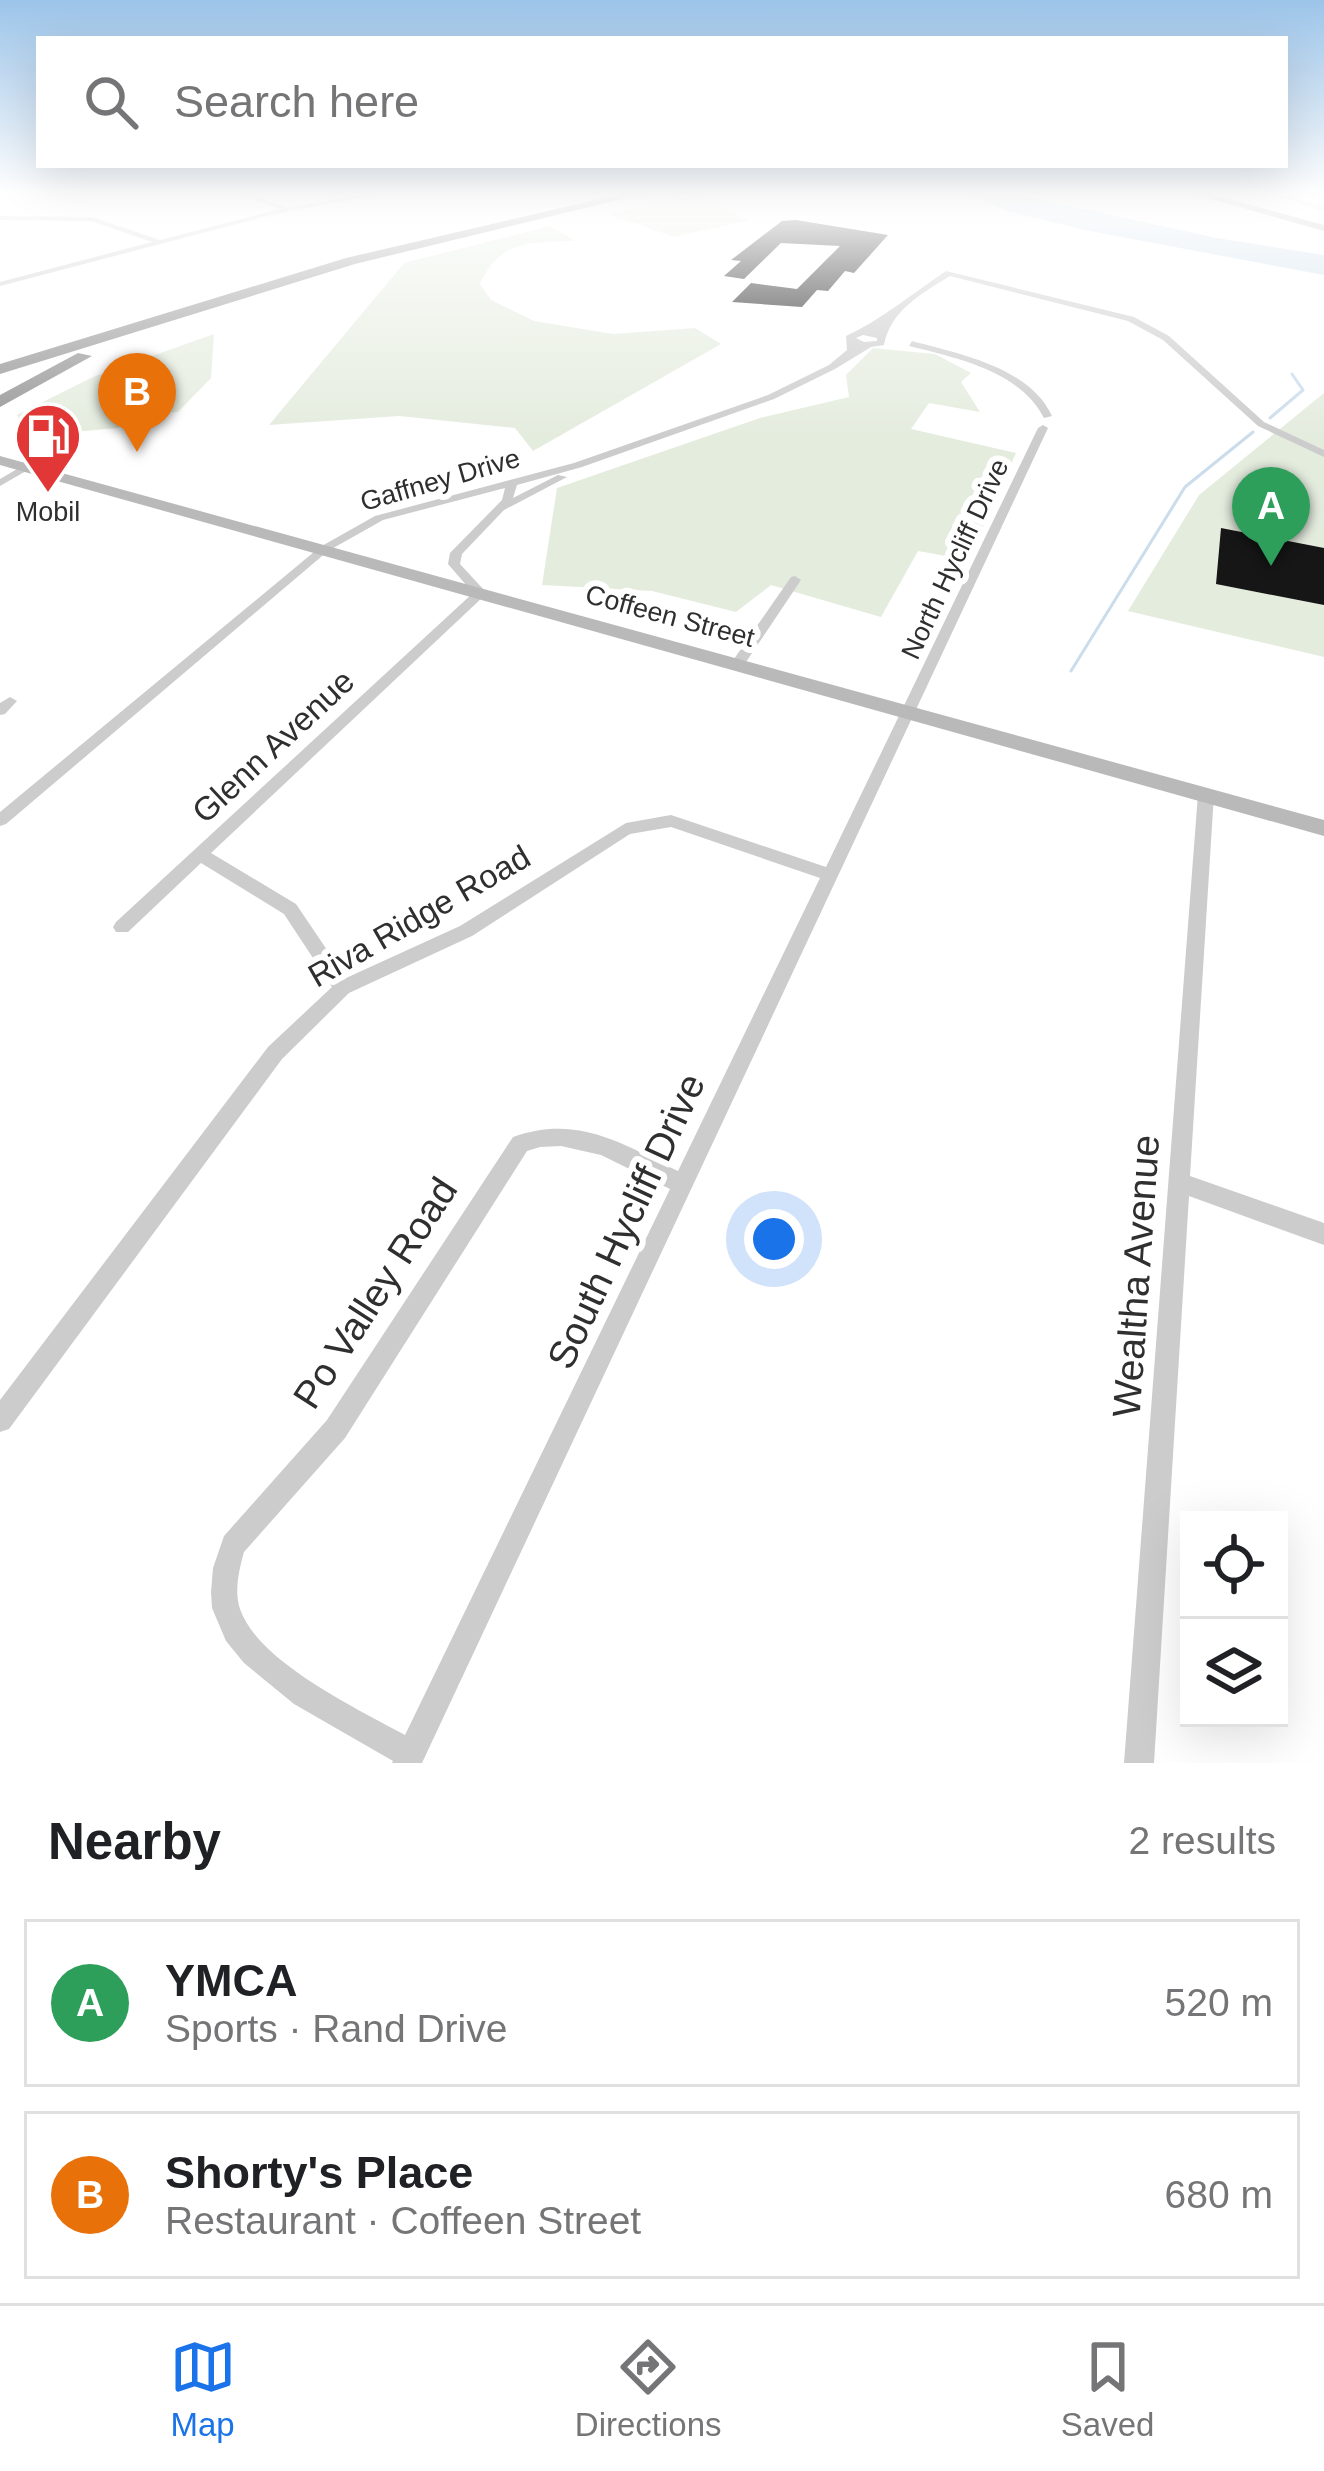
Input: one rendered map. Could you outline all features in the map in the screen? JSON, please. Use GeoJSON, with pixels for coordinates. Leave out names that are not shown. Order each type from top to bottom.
{"type":"FeatureCollection","features":[{"type":"Feature","properties":{"kind":"highway"},"geometry":{"type":"LineString","coordinates":[[0,355],[277,274]]}},
{"type":"Feature","properties":{"kind":"highway"},"geometry":{"type":"LineString","coordinates":[[0,370],[305,274]]}},
{"type":"Feature","properties":{"kind":"highway"},"geometry":{"type":"LineString","coordinates":[[0,402],[116,341],[248,290]]}},
{"type":"Feature","properties":{"kind":"main road","name":"Coffeen Street"},"geometry":{"type":"LineString","coordinates":[[0,460],[1324,828]]}},
{"type":"Feature","properties":{"kind":"street"},"geometry":{"type":"LineString","coordinates":[[0,284],[37,274]]}},
{"type":"Feature","properties":{"kind":"street","name":"Gaffney Drive"},"geometry":{"type":"LineString","coordinates":[[832,367],[851,351],[850,335],[865,332],[946,274]]}},
{"type":"Feature","properties":{"kind":"street","name":"Gaffney Drive"},"geometry":{"type":"LineString","coordinates":[[958,274],[1131,319],[1181,350],[1261,424],[1324,454]]}},
{"type":"Feature","properties":{"kind":"street","name":"Gaffney Drive"},"geometry":{"type":"LineString","coordinates":[[0,820],[324,549],[379,518],[611,454],[771,397],[880,340],[908,299]]}},
{"type":"Feature","properties":{"kind":"street"},"geometry":{"type":"LineString","coordinates":[[865,332],[880,340]]}},
{"type":"Feature","properties":{"kind":"street"},"geometry":{"type":"LineString","coordinates":[[851,341],[880,340]]}},
{"type":"Feature","properties":{"kind":"street","name":"North Hycliff Drive"},"geometry":{"type":"LineString","coordinates":[[880,340],[909,343],[1021,384],[1040,397],[1045,422],[910,711]]}},
{"type":"Feature","properties":{"kind":"street"},"geometry":{"type":"LineString","coordinates":[[494,514],[611,454]]}},
{"type":"Feature","properties":{"kind":"street"},"geometry":{"type":"LineString","coordinates":[[0,483],[28,467]]}},
{"type":"Feature","properties":{"kind":"street"},"geometry":{"type":"LineString","coordinates":[[480,593],[454,564],[456,553],[507,501],[512,483]]}},
{"type":"Feature","properties":{"kind":"street"},"geometry":{"type":"LineString","coordinates":[[740,662],[795,580]]}},
{"type":"Feature","properties":{"kind":"street","name":"Glenn Avenue"},"geometry":{"type":"LineString","coordinates":[[343,988],[290,909],[201,855],[480,593]]}},
{"type":"Feature","properties":{"kind":"street","name":"South Hycliff Drive"},"geometry":{"type":"LineString","coordinates":[[409,1759],[910,711]]}},
{"type":"Feature","properties":{"kind":"street","name":"Wealtha Avenue"},"geometry":{"type":"LineString","coordinates":[[1139,1763],[1205,794]]}},
{"type":"Feature","properties":{"kind":"street","name":"Riva Ridge Road"},"geometry":{"type":"LineString","coordinates":[[0,1420],[274,1053],[343,988],[466,931],[626,829],[671,821],[831,875]]}},
{"type":"Feature","properties":{"kind":"street"},"geometry":{"type":"LineString","coordinates":[[122,927],[201,855]]}},
{"type":"Feature","properties":{"kind":"street","name":"Po Valley Road"},"geometry":{"type":"LineString","coordinates":[[409,1759],[253,1655],[226,1612],[226,1568],[233,1545],[336,1429],[520,1144],[556,1134],[607,1149],[684,1185]]}},
{"type":"Feature","properties":{"kind":"street"},"geometry":{"type":"LineString","coordinates":[[1178,1182],[1324,1234]]}},
{"type":"Feature","properties":{"kind":"shaded area"},"geometry":{"type":"Polygon","coordinates":[[[395,274],[486,274],[480,284],[491,300],[534,321],[613,334],[695,328],[721,344],[533,451],[515,428],[399,416],[269,425],[395,274]]]}},
{"type":"Feature","properties":{"kind":"shaded area"},"geometry":{"type":"Polygon","coordinates":[[[214,334],[211,378],[178,412],[139,415],[118,428],[28,436],[17,415],[93,377],[214,334]]]}},
{"type":"Feature","properties":{"kind":"shaded area"},"geometry":{"type":"Polygon","coordinates":[[[873,348],[935,354],[971,373],[961,382],[980,412],[929,403],[911,429],[1016,453],[968,560],[918,551],[881,617],[771,585],[736,612],[652,591],[542,585],[557,488],[760,418],[849,397],[846,375],[873,348]]]}},
{"type":"Feature","properties":{"kind":"shaded area"},"geometry":{"type":"Polygon","coordinates":[[[1324,393],[1324,657],[1128,611],[1199,495],[1324,393]]]}},
{"type":"Feature","properties":{"kind":"building"},"geometry":{"type":"Polygon","coordinates":[[[812,274],[842,274],[828,291],[817,290],[802,307],[732,302],[751,283],[797,289],[812,274]]]}},
{"type":"Feature","properties":{"kind":"building"},"geometry":{"type":"Polygon","coordinates":[[[1221,528],[1324,548],[1324,605],[1216,584],[1221,528]]]}},
{"type":"Feature","properties":{"kind":"waterway"},"geometry":{"type":"LineString","coordinates":[[1270,418],[1303,390],[1292,374]]}},
{"type":"Feature","properties":{"kind":"waterway"},"geometry":{"type":"LineString","coordinates":[[1071,671],[1185,487],[1253,432]]}},
{"type":"Feature","properties":{"kind":"place","name":"Shorty's Place"},"geometry":{"type":"Point","coordinates":[137,452]}},
{"type":"Feature","properties":{"kind":"place","name":"Mobil"},"geometry":{"type":"Point","coordinates":[48,495]}},
{"type":"Feature","properties":{"kind":"place","name":"YMCA"},"geometry":{"type":"Point","coordinates":[1271,566]}}]}
